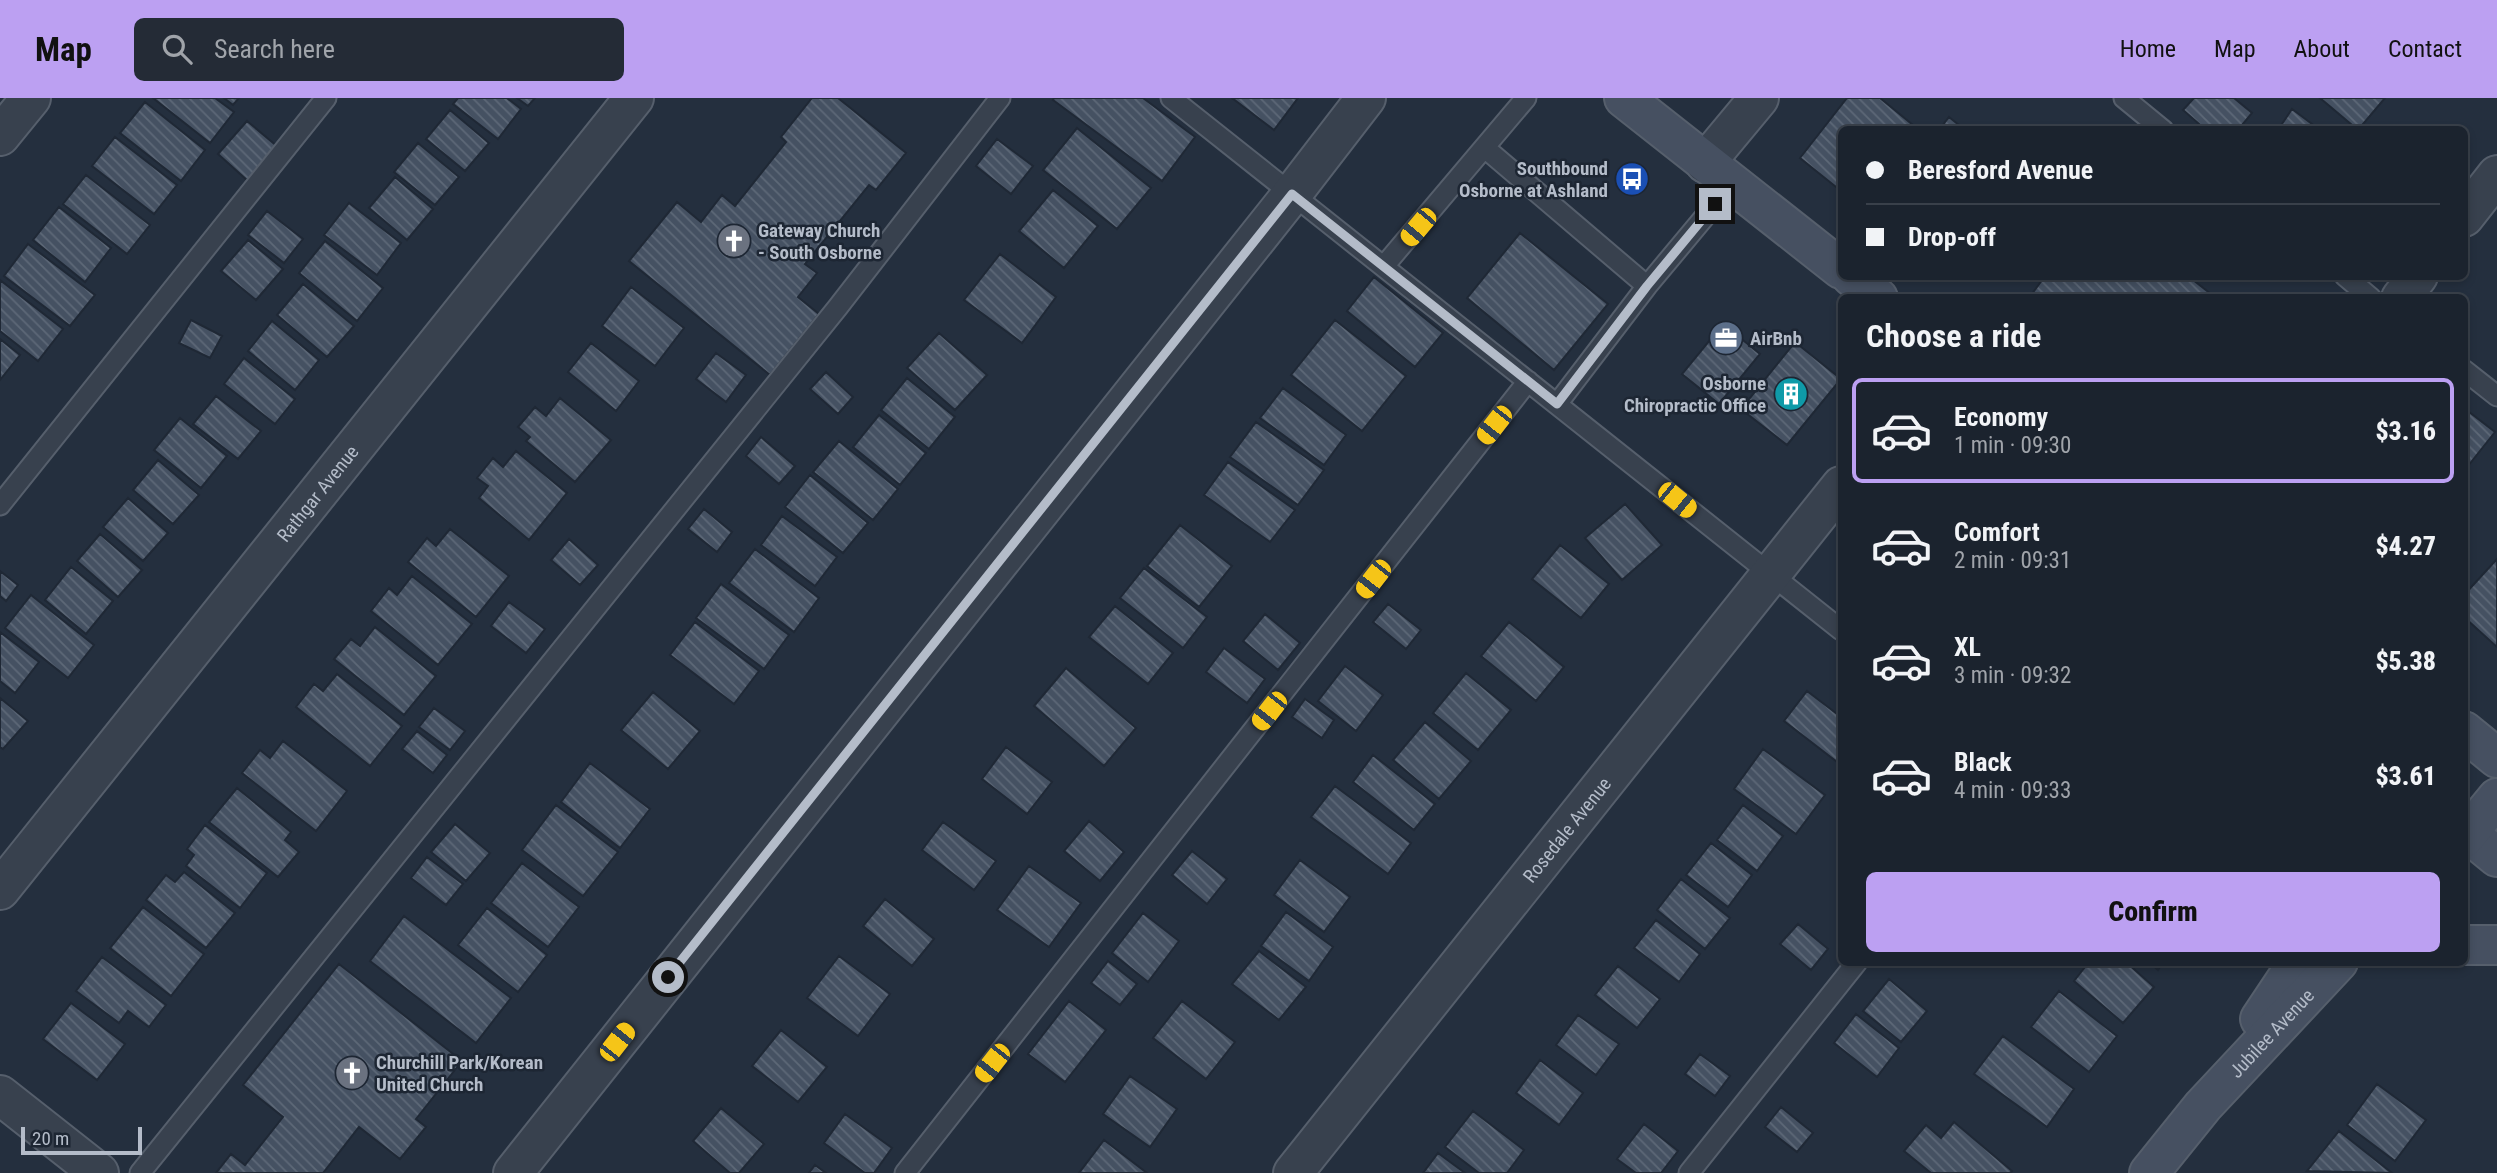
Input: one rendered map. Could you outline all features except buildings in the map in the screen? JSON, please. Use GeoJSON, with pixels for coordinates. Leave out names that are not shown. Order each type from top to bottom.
{"type":"FeatureCollection","features":[{"type":"Feature","properties":{"kind":"main road"},"geometry":{"type":"LineString","coordinates":[[1624,98],[1838,267]]}},
{"type":"Feature","properties":{"kind":"main road"},"geometry":{"type":"LineString","coordinates":[[1856,280],[1873,294]]}},
{"type":"Feature","properties":{"kind":"main road"},"geometry":{"type":"LineString","coordinates":[[2473,840],[2497,798]]}},
{"type":"Feature","properties":{"kind":"main road"},"geometry":{"type":"LineString","coordinates":[[2468,945],[2497,945]]}},
{"type":"Feature","properties":{"kind":"main road","name":"Jubilee Avenue"},"geometry":{"type":"LineString","coordinates":[[2203,1106],[2295,966]]}},
{"type":"Feature","properties":{"kind":"main road","name":"Jubilee Avenue"},"geometry":{"type":"LineString","coordinates":[[2149,1173],[2203,1106],[2334,966]]}},
{"type":"Feature","properties":{"kind":"street"},"geometry":{"type":"LineString","coordinates":[[0,136],[31,98]]}},
{"type":"Feature","properties":{"kind":"street","name":"Rathgar Avenue"},"geometry":{"type":"LineString","coordinates":[[0,890],[634,98]]}},
{"type":"Feature","properties":{"kind":"street"},"geometry":{"type":"LineString","coordinates":[[513,1173],[1366,98]]}},
{"type":"Feature","properties":{"kind":"street"},"geometry":{"type":"LineString","coordinates":[[1719,173],[1759,98]]}},
{"type":"Feature","properties":{"kind":"street"},"geometry":{"type":"LineString","coordinates":[[2468,213],[2497,175]]}},
{"type":"Feature","properties":{"kind":"street","name":"Rosedale Avenue"},"geometry":{"type":"LineString","coordinates":[[1293,1173],[1838,490]]}},
{"type":"Feature","properties":{"kind":"street"},"geometry":{"type":"LineString","coordinates":[[0,1095],[99,1173]]}},
{"type":"Feature","properties":{"kind":"lane"},"geometry":{"type":"LineString","coordinates":[[0,505],[326,98]]}},
{"type":"Feature","properties":{"kind":"lane"},"geometry":{"type":"LineString","coordinates":[[140,1173],[829,318],[1000,98]]}},
{"type":"Feature","properties":{"kind":"lane"},"geometry":{"type":"LineString","coordinates":[[1171,98],[1838,628]]}},
{"type":"Feature","properties":{"kind":"lane"},"geometry":{"type":"LineString","coordinates":[[1384,267],[1526,98]]}},
{"type":"Feature","properties":{"kind":"lane"},"geometry":{"type":"LineString","coordinates":[[2124,98],[2146,105],[2160,126]]}},
{"type":"Feature","properties":{"kind":"lane"},"geometry":{"type":"LineString","coordinates":[[1485,148],[1647,286]]}},
{"type":"Feature","properties":{"kind":"lane"},"geometry":{"type":"LineString","coordinates":[[1557,404],[1647,286],[1719,173]]}},
{"type":"Feature","properties":{"kind":"lane"},"geometry":{"type":"LineString","coordinates":[[2351,280],[2366,294]]}},
{"type":"Feature","properties":{"kind":"lane"},"geometry":{"type":"LineString","coordinates":[[2468,373],[2497,396]]}},
{"type":"Feature","properties":{"kind":"lane"},"geometry":{"type":"LineString","coordinates":[[905,1173],[1528,382]]}},
{"type":"Feature","properties":{"kind":"lane"},"geometry":{"type":"LineString","coordinates":[[1689,1173],[1854,966]]}},
{"type":"Feature","properties":{"kind":"place","name":"Southbound Osborne at Ashland"},"geometry":{"type":"Point","coordinates":[1632,179]}},
{"type":"Feature","properties":{"kind":"place","name":"Gateway Church - South Osborne"},"geometry":{"type":"Point","coordinates":[734,241]}},
{"type":"Feature","properties":{"kind":"place","name":"AirBnb"},"geometry":{"type":"Point","coordinates":[1726,338]}},
{"type":"Feature","properties":{"kind":"place","name":"Osborne Chiropractic Office"},"geometry":{"type":"Point","coordinates":[1791,394]}},
{"type":"Feature","properties":{"kind":"place","name":"Churchill Park/Korean United Church"},"geometry":{"type":"Point","coordinates":[352,1073]}},
{"type":"Feature","properties":{"kind":"route"},"geometry":{"type":"LineString","coordinates":[[668,977],[1292,194],[1557,404],[1647,286],[1715,204]]}}]}
